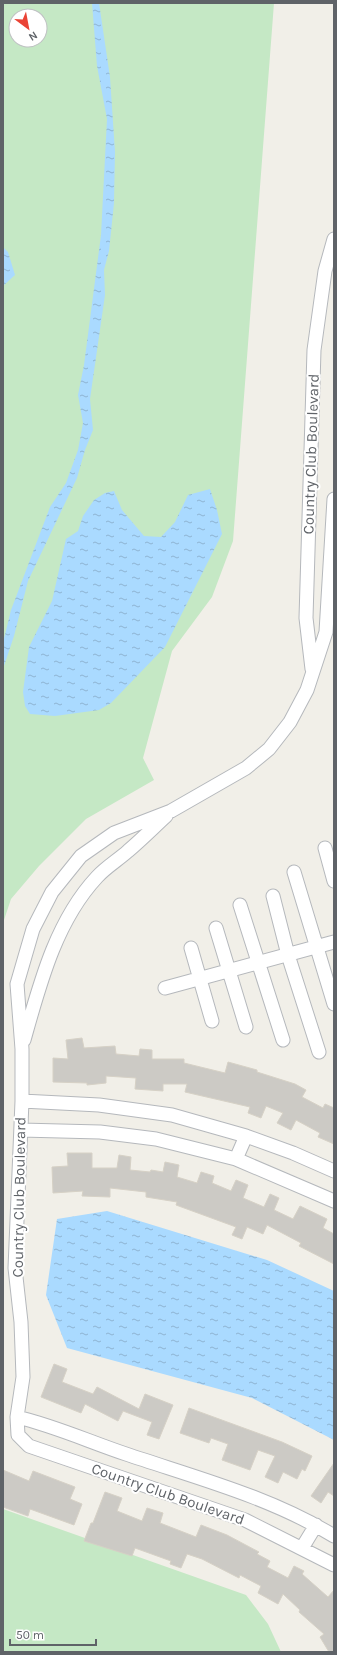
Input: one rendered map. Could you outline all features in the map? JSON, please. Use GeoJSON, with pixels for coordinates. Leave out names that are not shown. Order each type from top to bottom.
{"type":"FeatureCollection","features":[{"type":"Feature","properties":{"kind":"street","name":"Country Club Boulevard"},"geometry":{"type":"LineString","coordinates":[[313,670],[306,618],[314,350],[325,271],[334,240]]}},
{"type":"Feature","properties":{"kind":"street","name":"Country Club Boulevard"},"geometry":{"type":"LineString","coordinates":[[334,499],[326,632],[307,690],[290,722],[269,749],[246,768],[171,810],[114,833],[81,856],[52,892],[33,929],[17,984],[22,1049],[22,1101],[15,1268],[21,1322],[23,1377],[17,1417],[18,1435],[29,1446],[246,1520],[334,1565]]}},
{"type":"Feature","properties":{"kind":"street","name":"Country Club Boulevard"},"geometry":{"type":"LineString","coordinates":[[22,1049],[37,993],[55,943],[73,908],[98,876],[128,852],[171,810]]}},
{"type":"Feature","properties":{"kind":"street"},"geometry":{"type":"LineString","coordinates":[[325,848],[334,881]]}},
{"type":"Feature","properties":{"kind":"street"},"geometry":{"type":"LineString","coordinates":[[294,872],[334,1004]]}},
{"type":"Feature","properties":{"kind":"street"},"geometry":{"type":"LineString","coordinates":[[273,896],[288,955],[319,1052]]}},
{"type":"Feature","properties":{"kind":"street"},"geometry":{"type":"LineString","coordinates":[[240,905],[257,963],[283,1040]]}},
{"type":"Feature","properties":{"kind":"street"},"geometry":{"type":"LineString","coordinates":[[216,928],[246,1028]]}},
{"type":"Feature","properties":{"kind":"street"},"geometry":{"type":"LineString","coordinates":[[165,988],[334,942]]}},
{"type":"Feature","properties":{"kind":"street"},"geometry":{"type":"LineString","coordinates":[[191,948],[212,1021]]}},
{"type":"Feature","properties":{"kind":"street"},"geometry":{"type":"LineString","coordinates":[[22,1101],[99,1105],[172,1115],[246,1136],[293,1153],[334,1171]]}},
{"type":"Feature","properties":{"kind":"street"},"geometry":{"type":"LineString","coordinates":[[21,1130],[100,1132],[156,1139],[236,1160],[334,1201]]}},
{"type":"Feature","properties":{"kind":"street"},"geometry":{"type":"LineString","coordinates":[[236,1160],[246,1136]]}},
{"type":"Feature","properties":{"kind":"street","name":"Country Club Boulevard"},"geometry":{"type":"LineString","coordinates":[[17,1417],[36,1421],[124,1454],[249,1495],[316,1525],[334,1536]]}},
{"type":"Feature","properties":{"kind":"street"},"geometry":{"type":"LineString","coordinates":[[302,1548],[316,1525]]}},
{"type":"Feature","properties":{"kind":"green space"},"geometry":{"type":"Polygon","coordinates":[[[3,3],[274,3],[233,541],[212,597],[172,651],[143,758],[154,780],[86,819],[39,866],[11,899],[3,923],[3,3]]]}},
{"type":"Feature","properties":{"kind":"green space"},"geometry":{"type":"Polygon","coordinates":[[[3,1509],[246,1595],[268,1624],[281,1652],[3,1652],[3,1509]]]}},
{"type":"Feature","properties":{"kind":"water"},"geometry":{"type":"Polygon","coordinates":[[[92,3],[99,3],[110,77],[115,152],[114,203],[109,251],[104,270],[105,295],[90,399],[93,430],[85,450],[77,478],[28,581],[14,636],[3,669],[3,643],[11,610],[50,507],[66,483],[78,450],[83,423],[78,395],[84,365],[101,235],[107,119],[97,66],[92,3]]]}},
{"type":"Feature","properties":{"kind":"water"},"geometry":{"type":"Polygon","coordinates":[[[3,247],[8,252],[15,275],[3,286],[3,247]]]}},
{"type":"Feature","properties":{"kind":"water"},"geometry":{"type":"Polygon","coordinates":[[[210,489],[217,510],[222,534],[165,647],[111,703],[99,710],[55,716],[30,714],[25,706],[23,692],[29,647],[52,601],[66,539],[78,531],[83,516],[94,500],[105,493],[114,491],[122,510],[144,536],[161,537],[175,522],[188,495],[210,489]]]}},
{"type":"Feature","properties":{"kind":"water"},"geometry":{"type":"Polygon","coordinates":[[[107,1211],[267,1260],[334,1291],[334,1440],[252,1398],[67,1348],[46,1295],[57,1219],[107,1211]]]}},
{"type":"Feature","properties":{"kind":"building"},"geometry":{"type":"Polygon","coordinates":[[[82,1038],[84,1048],[115,1046],[116,1054],[139,1056],[140,1049],[152,1050],[152,1059],[184,1059],[184,1063],[225,1073],[228,1062],[257,1070],[257,1072],[295,1084],[306,1090],[302,1097],[323,1108],[325,1104],[334,1108],[334,1144],[318,1137],[320,1133],[296,1120],[291,1130],[277,1123],[283,1113],[266,1106],[261,1118],[248,1113],[250,1107],[185,1092],[187,1084],[163,1084],[163,1091],[135,1089],[136,1078],[106,1076],[106,1083],[87,1085],[87,1083],[53,1082],[53,1058],[68,1059],[66,1040],[82,1038]]]}},
{"type":"Feature","properties":{"kind":"building"},"geometry":{"type":"Polygon","coordinates":[[[67,1153],[92,1153],[92,1168],[117,1168],[119,1155],[131,1157],[130,1170],[150,1172],[151,1170],[163,1172],[165,1162],[179,1165],[177,1177],[197,1183],[201,1172],[214,1176],[212,1183],[231,1191],[236,1180],[248,1185],[243,1198],[264,1207],[270,1194],[279,1198],[274,1210],[293,1219],[300,1206],[327,1219],[323,1228],[334,1234],[334,1264],[299,1246],[301,1243],[267,1225],[263,1234],[247,1227],[242,1239],[232,1235],[236,1227],[176,1205],[177,1202],[146,1197],[146,1192],[110,1188],[110,1197],[82,1196],[83,1191],[53,1193],[52,1167],[68,1166],[67,1153]]]}},
{"type":"Feature","properties":{"kind":"building"},"geometry":{"type":"Polygon","coordinates":[[[54,1364],[67,1369],[62,1382],[93,1394],[97,1387],[139,1409],[145,1394],[173,1405],[159,1439],[147,1435],[152,1422],[123,1411],[118,1421],[85,1404],[81,1413],[41,1397],[54,1364]]]}},
{"type":"Feature","properties":{"kind":"building"},"geometry":{"type":"Polygon","coordinates":[[[189,1408],[282,1442],[312,1456],[305,1471],[302,1469],[297,1479],[283,1472],[278,1483],[265,1477],[275,1456],[258,1450],[250,1470],[222,1460],[228,1444],[211,1438],[209,1443],[180,1433],[189,1408]]]}},
{"type":"Feature","properties":{"kind":"building"},"geometry":{"type":"Polygon","coordinates":[[[334,1463],[334,1496],[328,1492],[321,1503],[311,1496],[334,1463]]]}},
{"type":"Feature","properties":{"kind":"building"},"geometry":{"type":"Polygon","coordinates":[[[3,1470],[29,1481],[33,1471],[75,1487],[70,1499],[82,1504],[74,1525],[30,1509],[28,1516],[3,1507],[3,1470]]]}},
{"type":"Feature","properties":{"kind":"building"},"geometry":{"type":"Polygon","coordinates":[[[105,1492],[122,1498],[117,1511],[142,1521],[147,1508],[163,1513],[160,1523],[196,1537],[201,1525],[227,1535],[259,1552],[257,1554],[270,1561],[267,1567],[288,1578],[294,1566],[304,1571],[302,1574],[328,1597],[334,1590],[334,1652],[329,1652],[320,1637],[324,1634],[299,1612],[300,1610],[283,1594],[278,1604],[258,1593],[261,1586],[240,1575],[239,1578],[202,1559],[187,1554],[181,1568],[170,1564],[171,1561],[135,1548],[132,1556],[84,1541],[105,1492]]]}}]}
